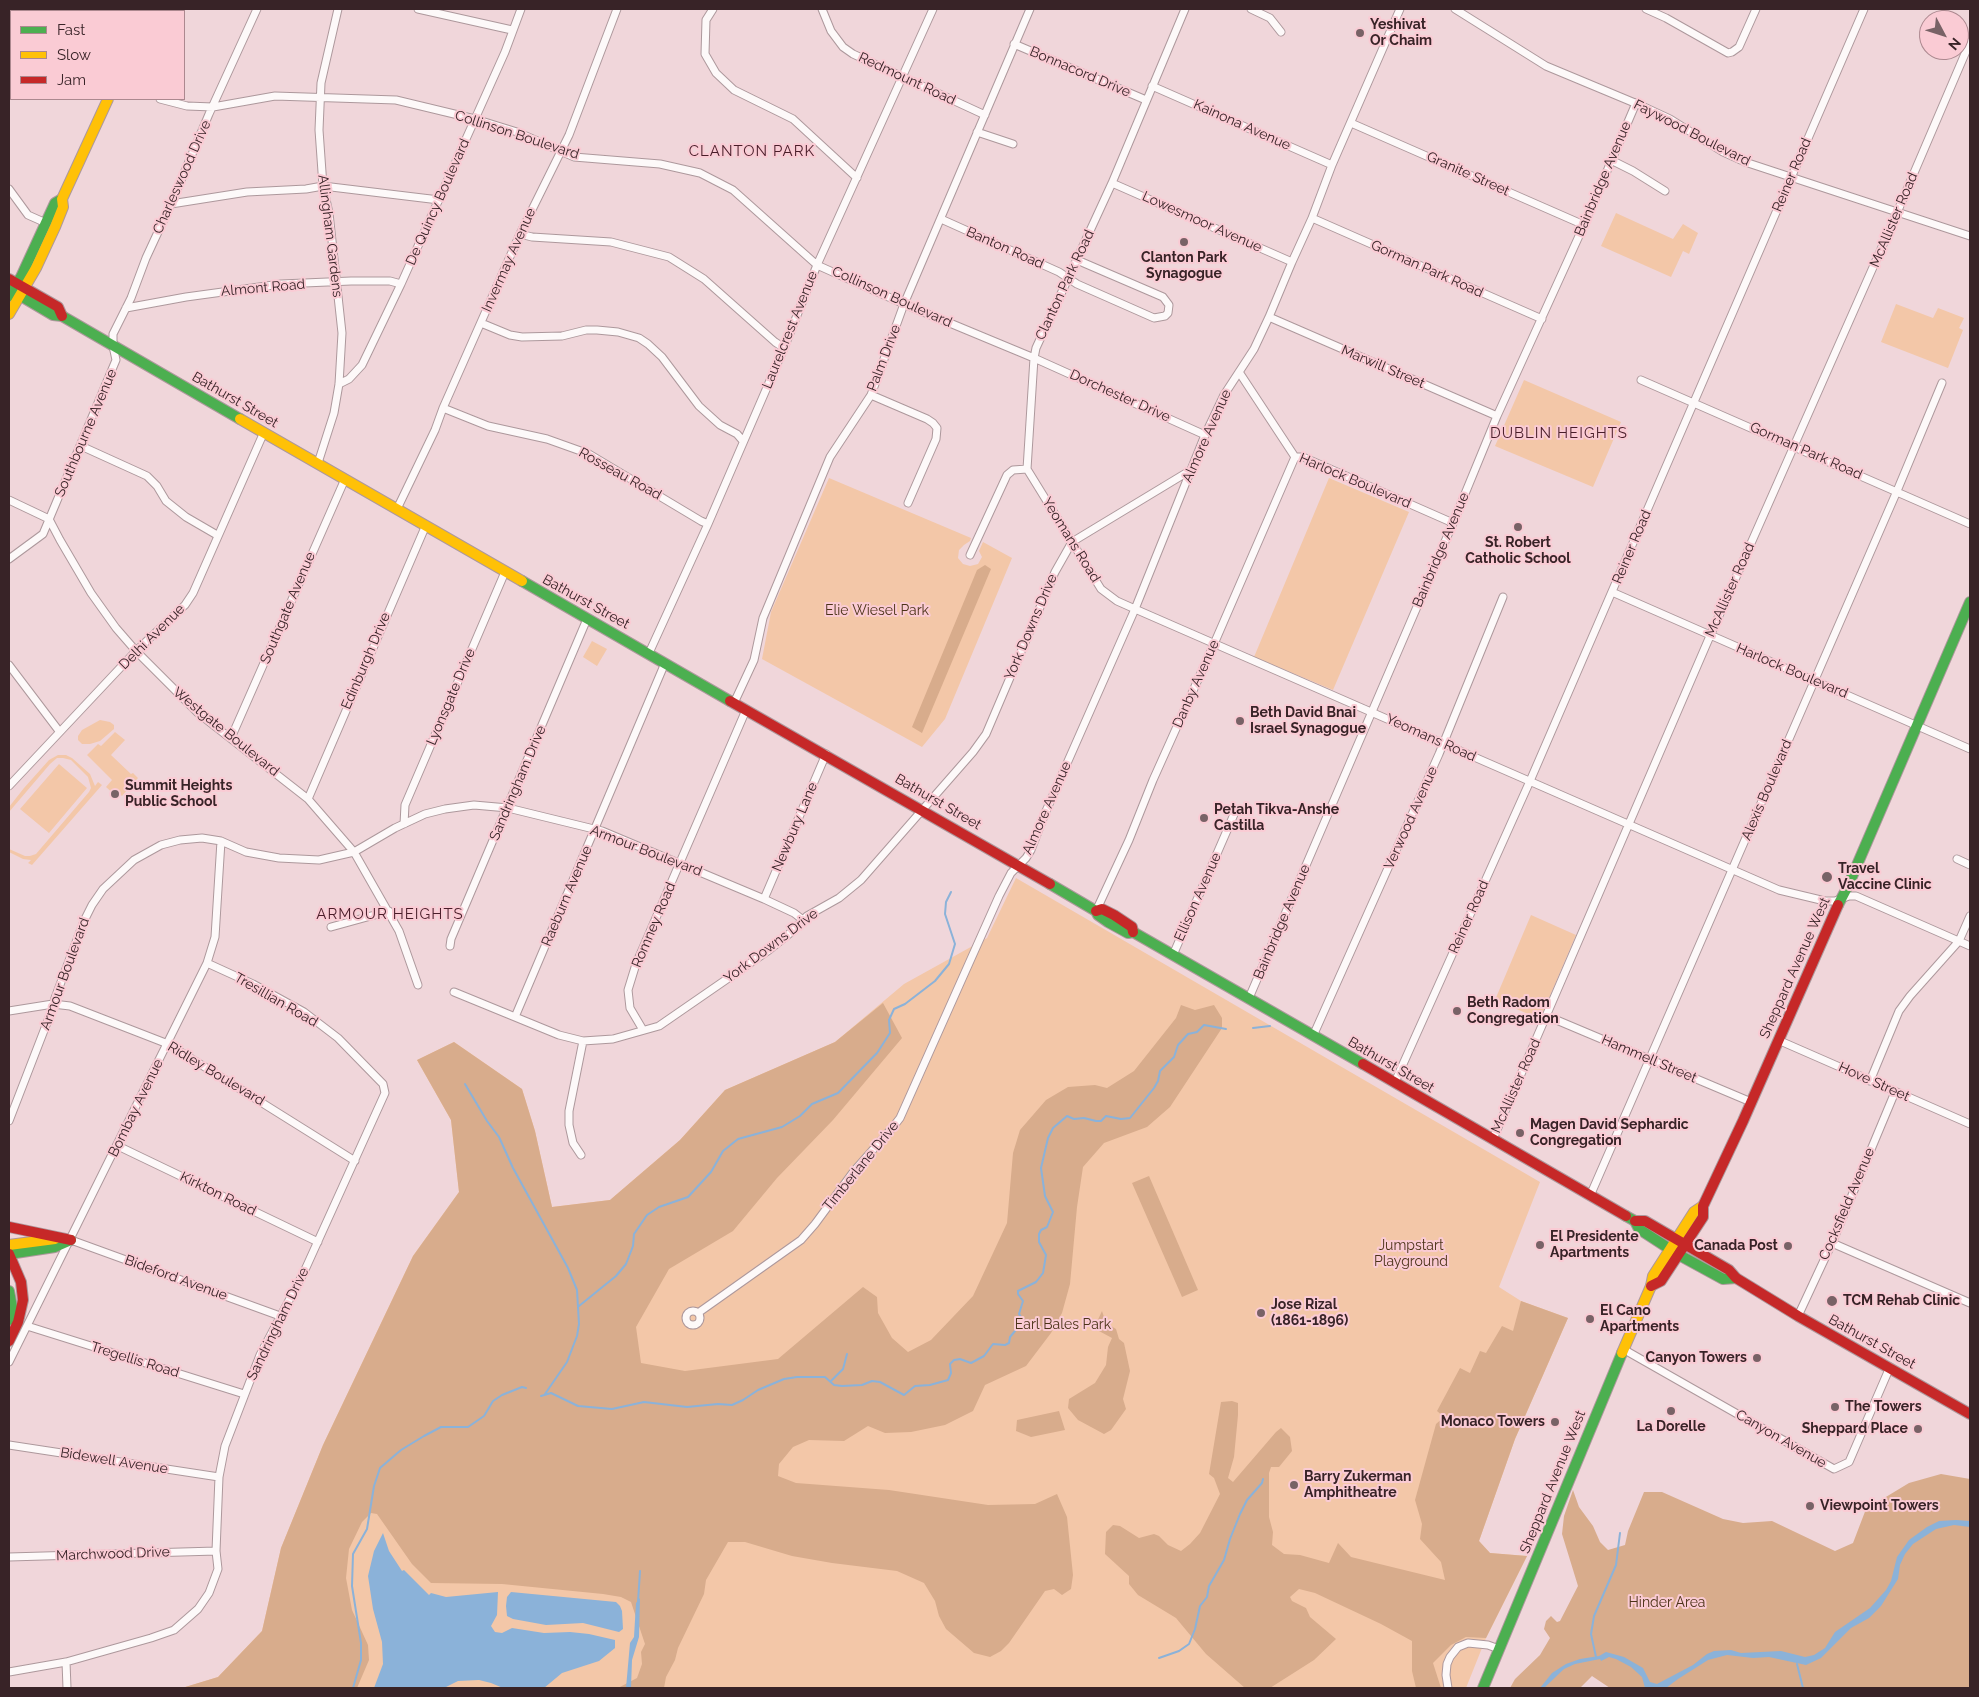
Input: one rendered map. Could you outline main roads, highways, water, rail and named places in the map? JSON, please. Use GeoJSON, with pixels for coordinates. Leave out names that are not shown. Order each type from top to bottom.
{"type":"FeatureCollection","features":[{"type":"Feature","properties":{"kind":"main road"},"geometry":{"type":"LineString","coordinates":[[14,289],[55,227],[63,207],[62,200],[105,100]]}},
{"type":"Feature","properties":{"kind":"main road"},"geometry":{"type":"LineString","coordinates":[[9,314],[14,289],[55,203],[62,200]]}},
{"type":"Feature","properties":{"kind":"main road","name":"Bathurst Street"},"geometry":{"type":"LineString","coordinates":[[14,289],[53,315],[62,316],[1096,911],[1102,909],[1117,917],[1132,927],[1133,932],[1635,1221],[1639,1229],[1677,1248],[1723,1279],[1736,1278],[1798,1316],[1970,1414]]}},
{"type":"Feature","properties":{"kind":"main road","name":"Sheppard Avenue West"},"geometry":{"type":"LineString","coordinates":[[1483,1686],[1651,1286],[1661,1281],[1677,1248],[1704,1218],[1704,1206],[1848,886],[1970,602]]}},
{"type":"Feature","properties":{"kind":"main road"},"geometry":{"type":"LineString","coordinates":[[9,1227],[71,1240]]}},
{"type":"Feature","properties":{"kind":"main road"},"geometry":{"type":"LineString","coordinates":[[9,1245],[52,1239],[71,1240]]}},
{"type":"Feature","properties":{"kind":"main road"},"geometry":{"type":"LineString","coordinates":[[9,1341],[18,1322],[22,1300],[21,1282],[9,1254],[55,1248],[71,1240]]}},
{"type":"Feature","properties":{"kind":"main road"},"geometry":{"type":"LineString","coordinates":[[9,1292],[12,1307],[9,1320]]}},
{"type":"Feature","properties":{"kind":"water"},"geometry":{"type":"Polygon","coordinates":[[[1939,1521],[1970,1521],[1970,1527],[1954,1525],[1936,1529],[1913,1544],[1905,1554],[1900,1565],[1898,1579],[1881,1606],[1869,1618],[1851,1628],[1821,1658],[1806,1665],[1769,1657],[1753,1658],[1727,1655],[1708,1660],[1666,1688],[1645,1688],[1642,1677],[1631,1667],[1609,1657],[1601,1661],[1600,1659],[1575,1664],[1564,1669],[1544,1688],[1540,1688],[1552,1673],[1566,1664],[1580,1659],[1599,1656],[1606,1652],[1624,1657],[1643,1668],[1650,1682],[1657,1684],[1693,1665],[1714,1651],[1731,1650],[1741,1653],[1781,1651],[1805,1657],[1814,1655],[1825,1648],[1835,1632],[1870,1608],[1886,1590],[1891,1581],[1897,1557],[1909,1540],[1939,1521]]]}},
{"type":"Feature","properties":{"kind":"water"},"geometry":{"type":"Polygon","coordinates":[[[383,1533],[389,1551],[402,1571],[404,1570],[429,1595],[431,1593],[446,1597],[498,1592],[497,1615],[491,1626],[495,1632],[502,1633],[512,1628],[544,1633],[570,1632],[589,1634],[615,1640],[615,1648],[599,1661],[562,1673],[544,1688],[503,1688],[479,1680],[458,1681],[444,1688],[374,1688],[383,1664],[382,1642],[373,1609],[368,1576],[374,1551],[383,1533]]]}},
{"type":"Feature","properties":{"kind":"water"},"geometry":{"type":"Polygon","coordinates":[[[511,1592],[616,1602],[622,1611],[623,1629],[619,1632],[583,1623],[546,1625],[513,1619],[507,1616],[506,1606],[507,1597],[511,1592]]]}},
{"type":"Feature","properties":{"kind":"water"},"geometry":{"type":"Polygon","coordinates":[[[640,1598],[639,1637],[632,1660],[631,1688],[626,1688],[630,1643],[634,1637],[636,1603],[640,1598]]]}},
{"type":"Feature","properties":{"kind":"waterway"},"geometry":{"type":"LineString","coordinates":[[579,1306],[616,1276],[626,1264],[633,1246],[634,1234],[647,1215],[659,1207],[688,1197],[711,1172],[723,1151],[738,1139],[782,1127],[800,1116],[812,1104],[838,1093],[877,1053],[890,1033],[889,1020],[894,1009],[905,1004],[935,981],[949,964],[955,944],[945,914],[946,902],[951,892]]}},
{"type":"Feature","properties":{"kind":"waterway"},"geometry":{"type":"LineString","coordinates":[[541,1396],[551,1393],[578,1406],[612,1409],[644,1402],[687,1407],[718,1404],[732,1405],[758,1390],[784,1379],[797,1377],[825,1377],[834,1385],[842,1386],[862,1385],[872,1381],[880,1382],[904,1395],[915,1386],[930,1385],[948,1380],[951,1373],[950,1364],[954,1360],[960,1359],[971,1363],[984,1356],[993,1344],[1005,1345],[1009,1343],[1010,1337],[1020,1325],[1021,1317],[1019,1314],[1023,1301],[1018,1291],[1036,1282],[1043,1273],[1046,1255],[1039,1242],[1039,1234],[1041,1230],[1047,1227],[1053,1212],[1045,1196],[1041,1168],[1048,1138],[1053,1128],[1067,1116],[1074,1119],[1084,1118],[1096,1121],[1101,1121],[1106,1116],[1121,1119],[1130,1118],[1154,1088],[1160,1071],[1174,1057],[1178,1045],[1188,1034],[1197,1032],[1204,1025],[1226,1029]]}},
{"type":"Feature","properties":{"kind":"waterway"},"geometry":{"type":"LineString","coordinates":[[1253,1028],[1270,1026]]}},
{"type":"Feature","properties":{"kind":"waterway"},"geometry":{"type":"LineString","coordinates":[[465,1084],[499,1137],[513,1168],[568,1268],[577,1290],[579,1324],[577,1336],[567,1362],[545,1394]]}},
{"type":"Feature","properties":{"kind":"waterway"},"geometry":{"type":"LineString","coordinates":[[831,1381],[843,1369],[847,1354]]}},
{"type":"Feature","properties":{"kind":"waterway"},"geometry":{"type":"LineString","coordinates":[[353,1688],[361,1660],[361,1643],[352,1586],[353,1554],[367,1529],[374,1486],[380,1468],[401,1450],[424,1436],[441,1427],[468,1427],[484,1416],[493,1401],[522,1387],[526,1388]]}},
{"type":"Feature","properties":{"kind":"waterway"},"geometry":{"type":"LineString","coordinates":[[1159,1658],[1179,1651],[1189,1644],[1195,1629],[1200,1606],[1207,1597],[1209,1586],[1224,1560],[1240,1514],[1247,1500],[1262,1483],[1263,1479]]}},
{"type":"Feature","properties":{"kind":"waterway"},"geometry":{"type":"LineString","coordinates":[[1596,1657],[1591,1634],[1594,1616],[1616,1565],[1620,1533]]}},
{"type":"Feature","properties":{"kind":"waterway"},"geometry":{"type":"LineString","coordinates":[[638,1602],[640,1571]]}},
{"type":"Feature","properties":{"kind":"waterway"},"geometry":{"type":"LineString","coordinates":[[1797,1664],[1803,1688]]}},
{"type":"Feature","properties":{"kind":"place","name":"Yeshivat Or Chaim"},"geometry":{"type":"Point","coordinates":[1360,33]}},
{"type":"Feature","properties":{"kind":"place","name":"Clanton Park Synagogue"},"geometry":{"type":"Point","coordinates":[1184,242]}},
{"type":"Feature","properties":{"kind":"place","name":"St. Robert Catholic School"},"geometry":{"type":"Point","coordinates":[1518,527]}},
{"type":"Feature","properties":{"kind":"place","name":"Beth David Bnai Israel Synagogue"},"geometry":{"type":"Point","coordinates":[1240,721]}},
{"type":"Feature","properties":{"kind":"place","name":"Summit Heights Public School"},"geometry":{"type":"Point","coordinates":[115,794]}},
{"type":"Feature","properties":{"kind":"place","name":"Petah Tikva-Anshe Castilla"},"geometry":{"type":"Point","coordinates":[1204,818]}},
{"type":"Feature","properties":{"kind":"place","name":"Travel Vaccine Clinic"},"geometry":{"type":"Point","coordinates":[1827,877]}},
{"type":"Feature","properties":{"kind":"place","name":"Beth Radom Congregation"},"geometry":{"type":"Point","coordinates":[1457,1011]}},
{"type":"Feature","properties":{"kind":"place","name":"Magen David Sephardic Congregation"},"geometry":{"type":"Point","coordinates":[1520,1133]}},
{"type":"Feature","properties":{"kind":"place","name":"El Presidente Apartments"},"geometry":{"type":"Point","coordinates":[1540,1245]}},
{"type":"Feature","properties":{"kind":"place","name":"Canada Post"},"geometry":{"type":"Point","coordinates":[1788,1246]}},
{"type":"Feature","properties":{"kind":"place","name":"TCM Rehab Clinic"},"geometry":{"type":"Point","coordinates":[1832,1301]}},
{"type":"Feature","properties":{"kind":"place","name":"Jose Rizal (1861-1896)"},"geometry":{"type":"Point","coordinates":[1261,1313]}},
{"type":"Feature","properties":{"kind":"place","name":"El Cano Apartments"},"geometry":{"type":"Point","coordinates":[1590,1319]}},
{"type":"Feature","properties":{"kind":"place","name":"Canyon Towers"},"geometry":{"type":"Point","coordinates":[1757,1358]}},
{"type":"Feature","properties":{"kind":"place","name":"The Towers"},"geometry":{"type":"Point","coordinates":[1835,1407]}},
{"type":"Feature","properties":{"kind":"place","name":"La Dorelle"},"geometry":{"type":"Point","coordinates":[1671,1411]}},
{"type":"Feature","properties":{"kind":"place","name":"Monaco Towers"},"geometry":{"type":"Point","coordinates":[1555,1422]}},
{"type":"Feature","properties":{"kind":"place","name":"Sheppard Place"},"geometry":{"type":"Point","coordinates":[1918,1429]}},
{"type":"Feature","properties":{"kind":"place","name":"Barry Zukerman Amphitheatre"},"geometry":{"type":"Point","coordinates":[1294,1485]}},
{"type":"Feature","properties":{"kind":"place","name":"Viewpoint Towers"},"geometry":{"type":"Point","coordinates":[1810,1506]}},
{"type":"Feature","properties":{"kind":"district","name":"CLANTON PARK"},"geometry":{"type":"Point","coordinates":[752,151]}},
{"type":"Feature","properties":{"kind":"district","name":"DUBLIN HEIGHTS"},"geometry":{"type":"Point","coordinates":[1559,433]}},
{"type":"Feature","properties":{"kind":"district","name":"ARMOUR HEIGHTS"},"geometry":{"type":"Point","coordinates":[390,914]}},
{"type":"Feature","properties":{"kind":"park label","name":"Elie Wiesel Park"},"geometry":{"type":"Point","coordinates":[877,611]}},
{"type":"Feature","properties":{"kind":"park label","name":"Jumpstart Playground"},"geometry":{"type":"Point","coordinates":[1411,1254]}},
{"type":"Feature","properties":{"kind":"park label","name":"Earl Bales Park"},"geometry":{"type":"Point","coordinates":[1063,1325]}},
{"type":"Feature","properties":{"kind":"park label","name":"Hinder Area"},"geometry":{"type":"Point","coordinates":[1667,1603]}}]}
